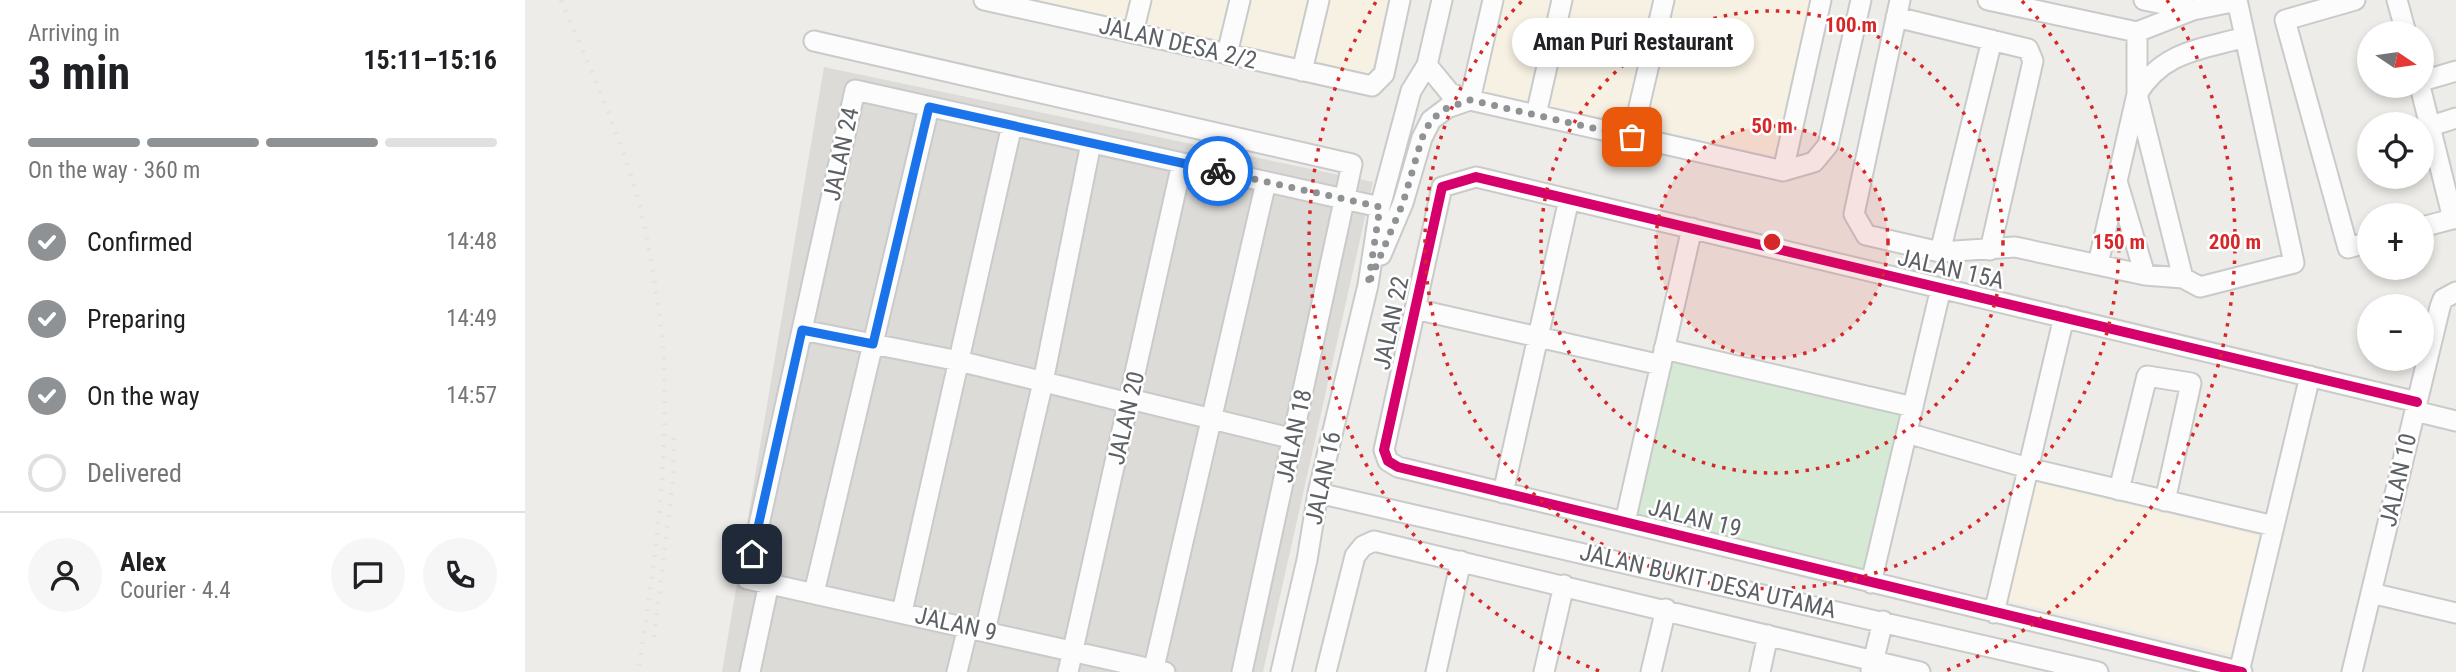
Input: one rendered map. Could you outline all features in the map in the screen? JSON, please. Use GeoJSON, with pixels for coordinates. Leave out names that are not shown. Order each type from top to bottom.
{"type":"FeatureCollection","features":[{"type":"Feature","properties":{"kind":"street","name":"JALAN DESA 2/2"},"geometry":{"type":"LineString","coordinates":[[984,0],[1057,8],[1133,33],[1372,86],[1384,74],[1399,0]]}},
{"type":"Feature","properties":{"kind":"street"},"geometry":{"type":"LineString","coordinates":[[1133,33],[1141,0]]}},
{"type":"Feature","properties":{"kind":"street"},"geometry":{"type":"LineString","coordinates":[[1227,54],[1240,0]]}},
{"type":"Feature","properties":{"kind":"street"},"geometry":{"type":"LineString","coordinates":[[1302,71],[1319,0]]}},
{"type":"Feature","properties":{"kind":"street","name":"JALAN 16"},"geometry":{"type":"LineString","coordinates":[[1281,672],[1307,560],[1318,493],[1368,285],[1380,207],[1411,92],[1427,65],[1442,0]]}},
{"type":"Feature","properties":{"kind":"street"},"geometry":{"type":"LineString","coordinates":[[1470,100],[1493,0]]}},
{"type":"Feature","properties":{"kind":"street"},"geometry":{"type":"LineString","coordinates":[[1536,116],[1562,0]]}},
{"type":"Feature","properties":{"kind":"street"},"geometry":{"type":"LineString","coordinates":[[1632,137],[1664,0]]}},
{"type":"Feature","properties":{"kind":"street"},"geometry":{"type":"LineString","coordinates":[[1783,171],[1821,0]]}},
{"type":"Feature","properties":{"kind":"street"},"geometry":{"type":"LineString","coordinates":[[1427,65],[1450,93],[1470,100],[1783,171],[1814,162],[1828,145],[1861,0]]}},
{"type":"Feature","properties":{"kind":"street"},"geometry":{"type":"LineString","coordinates":[[1988,0],[2137,32],[2193,10],[2237,0],[2294,263],[2200,287],[2183,278],[2145,275],[2015,247],[1990,250],[1940,252],[1867,235],[1853,214],[1898,9],[1991,40],[2028,49],[2033,61],[1990,250]]}},
{"type":"Feature","properties":{"kind":"street"},"geometry":{"type":"LineString","coordinates":[[2144,0],[2193,10]]}},
{"type":"Feature","properties":{"kind":"street"},"geometry":{"type":"LineString","coordinates":[[2355,0],[2306,7],[2285,20],[2348,248],[2357,245]]}},
{"type":"Feature","properties":{"kind":"street"},"geometry":{"type":"LineString","coordinates":[[2397,0],[2403,21]]}},
{"type":"Feature","properties":{"kind":"street"},"geometry":{"type":"LineString","coordinates":[[2098,264],[2137,94],[2137,32]]}},
{"type":"Feature","properties":{"kind":"street"},"geometry":{"type":"LineString","coordinates":[[2183,278],[2137,94],[2149,74],[2170,58],[2245,37]]}},
{"type":"Feature","properties":{"kind":"street"},"geometry":{"type":"LineString","coordinates":[[1940,252],[1991,40]]}},
{"type":"Feature","properties":{"kind":"street","name":"JALAN 18"},"geometry":{"type":"LineString","coordinates":[[814,41],[1352,164],[1242,672]]}},
{"type":"Feature","properties":{"kind":"street"},"geometry":{"type":"LineString","coordinates":[[2434,79],[2456,71]]}},
{"type":"Feature","properties":{"kind":"street","name":"JALAN 24"},"geometry":{"type":"LineString","coordinates":[[747,579],[855,90],[1380,207]]}},
{"type":"Feature","properties":{"kind":"street","name":"JALAN 16"},"geometry":{"type":"LineString","coordinates":[[1368,285],[1403,203],[1422,138],[1431,120],[1447,108],[1470,100]]}},
{"type":"Feature","properties":{"kind":"street"},"geometry":{"type":"LineString","coordinates":[[814,593],[929,107]]}},
{"type":"Feature","properties":{"kind":"street"},"geometry":{"type":"LineString","coordinates":[[2434,125],[2456,118]]}},
{"type":"Feature","properties":{"kind":"street"},"geometry":{"type":"LineString","coordinates":[[902,612],[1012,125]]}},
{"type":"Feature","properties":{"kind":"street"},"geometry":{"type":"LineString","coordinates":[[2434,138],[2454,218],[2434,224]]}},
{"type":"Feature","properties":{"kind":"street"},"geometry":{"type":"LineString","coordinates":[[957,672],[977,629],[1043,382],[1091,143]]}},
{"type":"Feature","properties":{"kind":"street","name":"JALAN 20"},"geometry":{"type":"LineString","coordinates":[[1068,672],[1182,163]]}},
{"type":"Feature","properties":{"kind":"street","name":"JALAN 15A"},"geometry":{"type":"LineString","coordinates":[[1476,177],[2309,376],[2416,406],[2456,421]]}},
{"type":"Feature","properties":{"kind":"street","name":"JALAN 22"},"geometry":{"type":"LineString","coordinates":[[1388,461],[1384,450],[1442,187],[1476,177]]}},
{"type":"Feature","properties":{"kind":"street"},"geometry":{"type":"LineString","coordinates":[[2117,180],[2145,275]]}},
{"type":"Feature","properties":{"kind":"street"},"geometry":{"type":"LineString","coordinates":[[1158,671],[1266,182]]}},
{"type":"Feature","properties":{"kind":"street"},"geometry":{"type":"LineString","coordinates":[[1503,493],[1569,199]]}},
{"type":"Feature","properties":{"kind":"street"},"geometry":{"type":"LineString","coordinates":[[1625,522],[1692,228]]}},
{"type":"Feature","properties":{"kind":"street"},"geometry":{"type":"LineString","coordinates":[[1871,583],[1941,288]]}},
{"type":"Feature","properties":{"kind":"street","name":"JALAN 10"},"geometry":{"type":"LineString","coordinates":[[2353,672],[2440,307],[2444,299],[2454,293]]}},
{"type":"Feature","properties":{"kind":"street"},"geometry":{"type":"LineString","coordinates":[[1415,309],[1538,337],[1663,357],[1913,407]]}},
{"type":"Feature","properties":{"kind":"street"},"geometry":{"type":"LineString","coordinates":[[1994,613],[2064,317]]}},
{"type":"Feature","properties":{"kind":"street"},"geometry":{"type":"LineString","coordinates":[[802,330],[959,361],[1294,439]]}},
{"type":"Feature","properties":{"kind":"street"},"geometry":{"type":"LineString","coordinates":[[2119,490],[2147,376],[2191,383],[2165,501]]}},
{"type":"Feature","properties":{"kind":"street"},"geometry":{"type":"LineString","coordinates":[[2240,672],[2309,376]]}},
{"type":"Feature","properties":{"kind":"street"},"geometry":{"type":"LineString","coordinates":[[1907,433],[2028,468],[2274,526]]}},
{"type":"Feature","properties":{"kind":"street","name":"JALAN 19"},"geometry":{"type":"LineString","coordinates":[[1388,461],[1398,467],[2240,672]]}},
{"type":"Feature","properties":{"kind":"street","name":"JALAN BUKIT DESA UTAMA"},"geometry":{"type":"LineString","coordinates":[[1318,493],[2098,672]]}},
{"type":"Feature","properties":{"kind":"street","name":"JALAN BUKIT DESA UTAMA"},"geometry":{"type":"LineString","coordinates":[[1326,672],[1355,556],[1363,545],[1374,541],[1666,609],[1769,635],[1872,666],[1920,672]]}},
{"type":"Feature","properties":{"kind":"street"},"geometry":{"type":"LineString","coordinates":[[1436,672],[1461,561]]}},
{"type":"Feature","properties":{"kind":"street","name":"JALAN 9"},"geometry":{"type":"LineString","coordinates":[[747,579],[1158,671]]}},
{"type":"Feature","properties":{"kind":"street"},"geometry":{"type":"LineString","coordinates":[[750,672],[769,583]]}},
{"type":"Feature","properties":{"kind":"street"},"geometry":{"type":"LineString","coordinates":[[1544,672],[1564,585]]}},
{"type":"Feature","properties":{"kind":"street"},"geometry":{"type":"LineString","coordinates":[[2371,593],[2456,613]]}},
{"type":"Feature","properties":{"kind":"street"},"geometry":{"type":"LineString","coordinates":[[1651,672],[1666,609]]}},
{"type":"Feature","properties":{"kind":"street"},"geometry":{"type":"LineString","coordinates":[[1872,666],[1882,621]]}},
{"type":"Feature","properties":{"kind":"street"},"geometry":{"type":"LineString","coordinates":[[1760,672],[1769,635]]}},
{"type":"Feature","properties":{"kind":"shaded area"},"geometry":{"type":"Polygon","coordinates":[[[1016,0],[1388,0],[1369,83],[1016,0]]]}},
{"type":"Feature","properties":{"kind":"shaded area"},"geometry":{"type":"Polygon","coordinates":[[[1483,0],[1830,0],[1794,160],[1464,87],[1483,0]]]}},
{"type":"Feature","properties":{"kind":"shaded area"},"geometry":{"type":"Polygon","coordinates":[[[824,67],[1373,182],[1263,672],[722,672],[824,67]]]}},
{"type":"Feature","properties":{"kind":"shaded area"},"geometry":{"type":"Polygon","coordinates":[[[2030,481],[2265,537],[2237,655],[2004,600],[2030,481]]]}},
{"type":"Feature","properties":{"kind":"green space"},"geometry":{"type":"Polygon","coordinates":[[[1664,349],[1913,407],[1871,583],[1625,522],[1664,349]]]}},
{"type":"Feature","properties":{"kind":"railway"},"geometry":{"type":"LineString","coordinates":[[561,0],[629,167],[644,224],[662,333],[665,405],[662,481],[638,672]]}},
{"type":"Feature","properties":{"kind":"railway"},"geometry":{"type":"LineString","coordinates":[[654,637],[673,479],[674,435]]}},
{"type":"Feature","properties":{"kind":"cycle path"},"geometry":{"type":"LineString","coordinates":[[2242,672],[1398,467],[1388,461],[1384,450],[1442,187],[1476,177],[2417,402]]}},
{"type":"Feature","properties":{"kind":"way so far"},"geometry":{"type":"LineString","coordinates":[[1218,171],[1380,207],[1368,285],[1403,203],[1422,138],[1431,120],[1447,108],[1470,100],[1632,137]]}},
{"type":"Feature","properties":{"kind":"place","name":"Aman Puri Restaurant"},"geometry":{"type":"Point","coordinates":[1632,137]}},
{"type":"Feature","properties":{"kind":"route"},"geometry":{"type":"LineString","coordinates":[[752,554],[802,330],[873,344],[929,107],[1218,171]]}}]}
